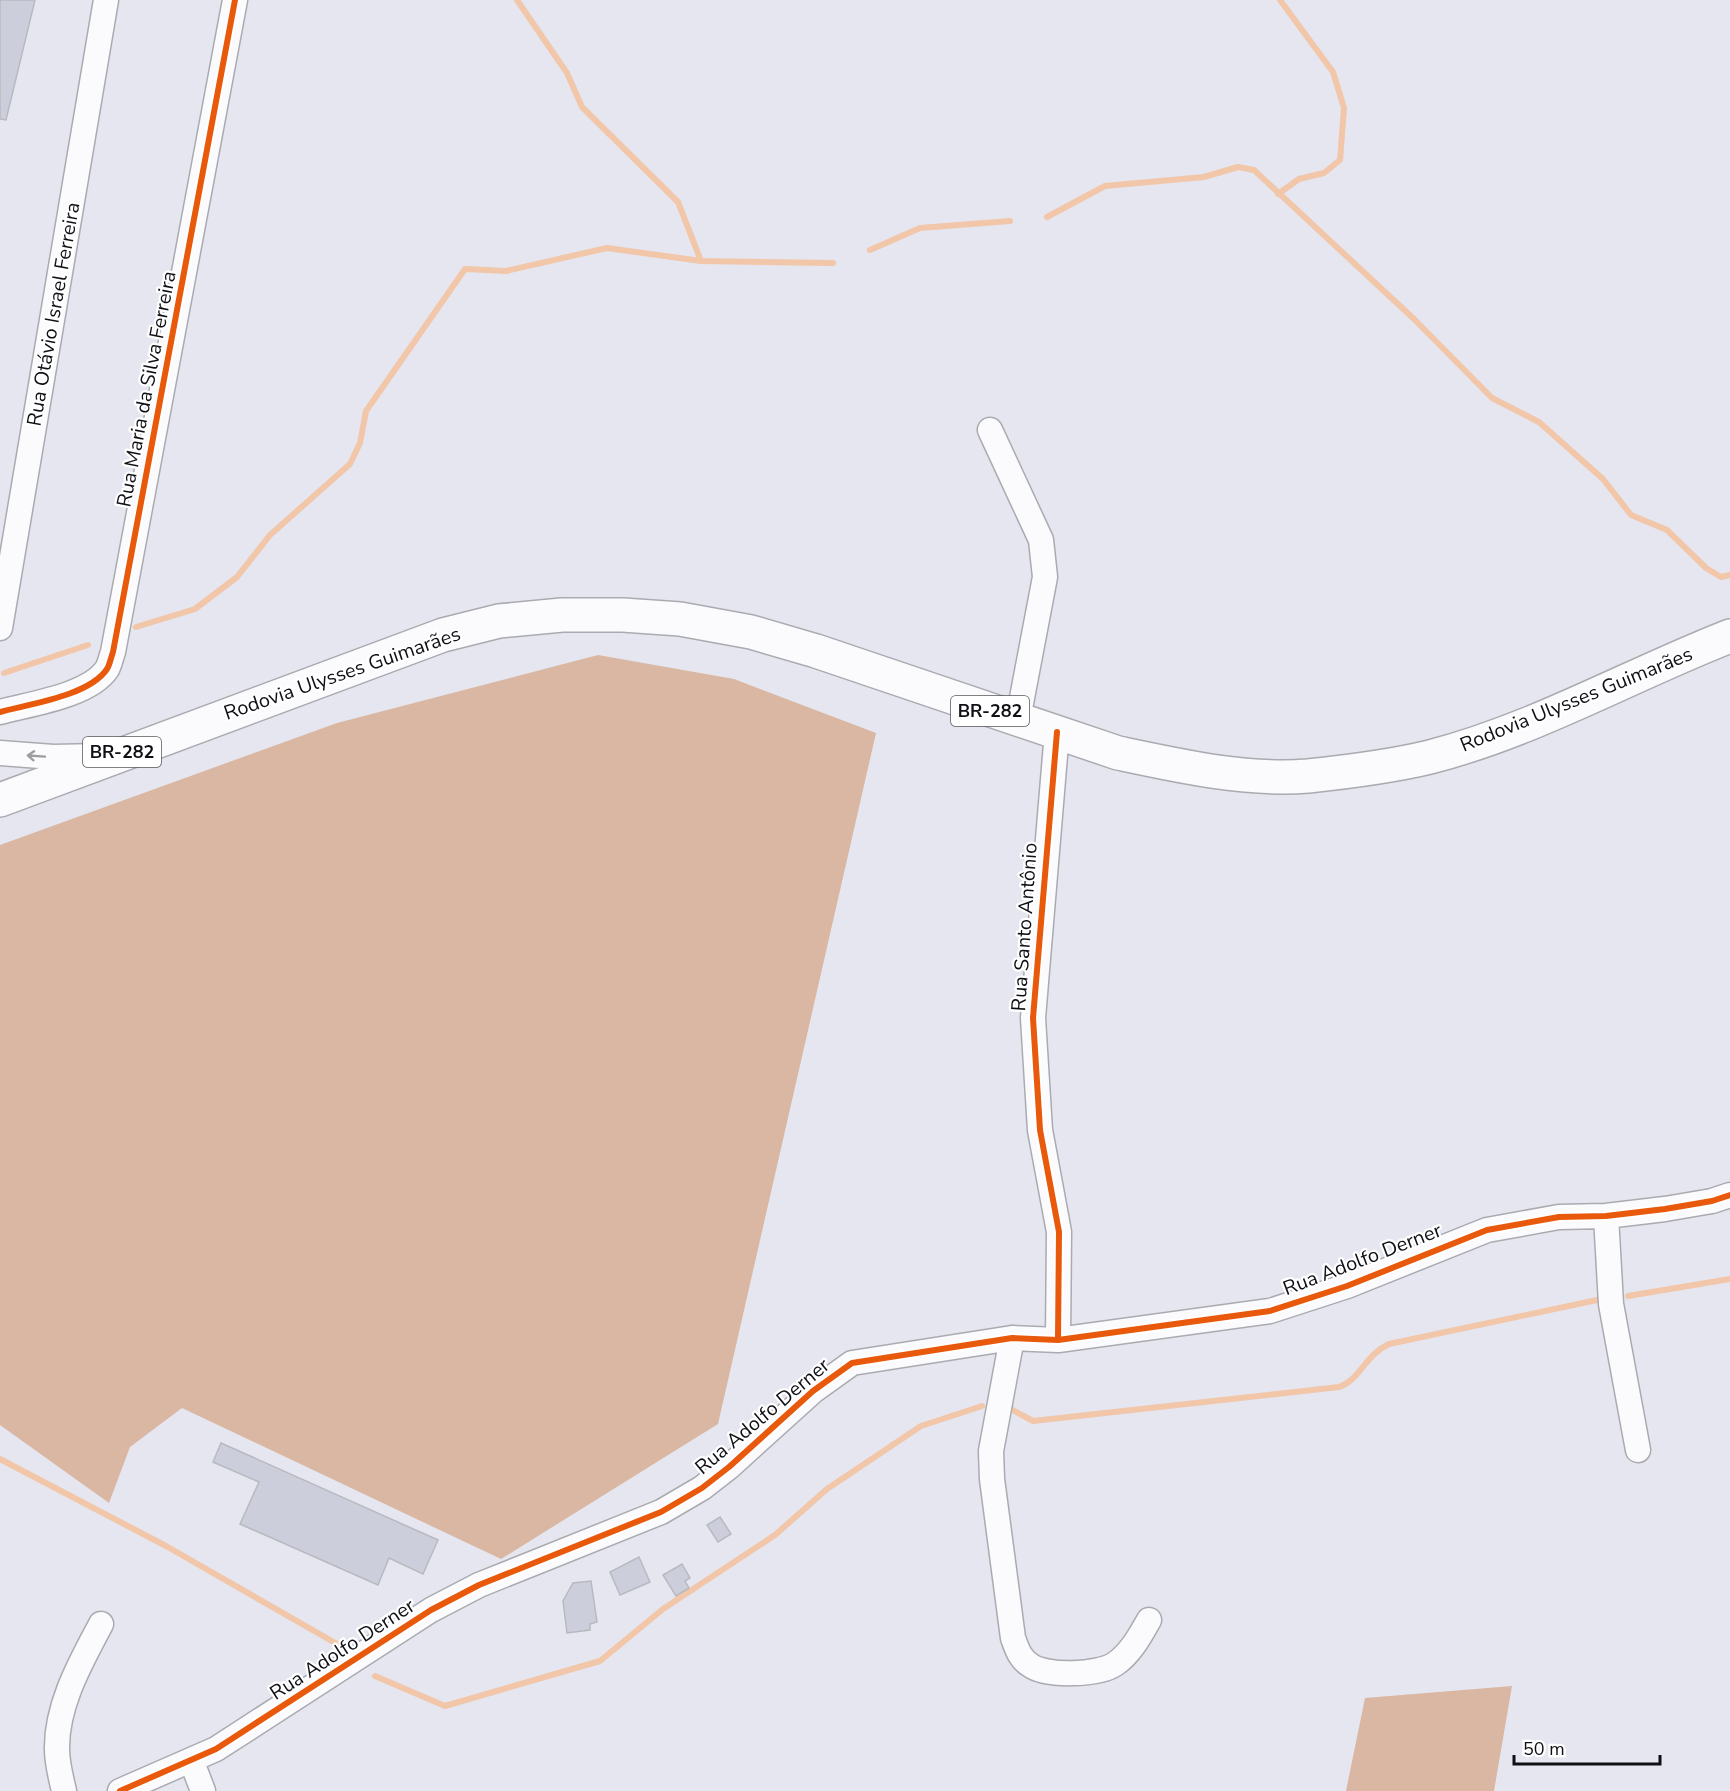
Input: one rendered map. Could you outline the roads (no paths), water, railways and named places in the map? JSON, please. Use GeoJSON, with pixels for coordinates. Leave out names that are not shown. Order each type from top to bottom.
{"type":"FeatureCollection","features":[{"type":"Feature","properties":{"kind":"highway","name":"Rodovia Ulysses Guimarães"},"geometry":{"type":"LineString","coordinates":[[0,800],[114,755],[442,635],[499,621],[562,615],[623,615],[680,619],[751,632],[1118,753],[1169,764],[1250,774],[1307,776],[1429,757],[1493,737],[1730,636]]}},
{"type":"Feature","properties":{"kind":"street","name":"Rua Otávio Israel Ferreira"},"geometry":{"type":"LineString","coordinates":[[0,628],[106,0]]}},
{"type":"Feature","properties":{"kind":"street","name":"Rua Maria da Silva Ferreira"},"geometry":{"type":"LineString","coordinates":[[0,712],[75,692],[95,681],[106,669],[113,652],[236,0]]}},
{"type":"Feature","properties":{"kind":"street"},"geometry":{"type":"LineString","coordinates":[[990,430],[1041,540],[1045,557],[1045,577],[1018,719]]}},
{"type":"Feature","properties":{"kind":"street","name":"Rua Santo Antônio"},"geometry":{"type":"LineString","coordinates":[[1057,732],[1034,1018],[1040,1130],[1059,1232],[1058,1340]]}},
{"type":"Feature","properties":{"kind":"street"},"geometry":{"type":"LineString","coordinates":[[0,753],[53,757],[114,755]]}},
{"type":"Feature","properties":{"kind":"street","name":"Rua Adolfo Derner"},"geometry":{"type":"LineString","coordinates":[[120,1791],[192,1762],[243,1734],[392,1635],[469,1590],[661,1512],[686,1498],[729,1467],[813,1391],[852,1363],[904,1353],[1012,1338],[1058,1340],[1270,1311],[1347,1286],[1487,1230],[1559,1217],[1606,1216],[1712,1201],[1730,1195]]}},
{"type":"Feature","properties":{"kind":"street"},"geometry":{"type":"LineString","coordinates":[[1606,1216],[1611,1304],[1638,1450]]}},
{"type":"Feature","properties":{"kind":"street"},"geometry":{"type":"LineString","coordinates":[[1012,1338],[991,1451],[992,1479],[1013,1638],[1020,1655],[1030,1666],[1041,1671],[1099,1672],[1116,1664],[1128,1653],[1149,1620]]}},
{"type":"Feature","properties":{"kind":"street"},"geometry":{"type":"LineString","coordinates":[[64,1791],[57,1750],[59,1720],[68,1692],[101,1624]]}},
{"type":"Feature","properties":{"kind":"street"},"geometry":{"type":"LineString","coordinates":[[192,1762],[203,1791]]}},
{"type":"Feature","properties":{"kind":"waterway"},"geometry":{"type":"LineString","coordinates":[[517,0],[567,73],[582,107],[678,202],[701,261]]}},
{"type":"Feature","properties":{"kind":"waterway"},"geometry":{"type":"LineString","coordinates":[[1278,194],[1299,179],[1324,173],[1340,160],[1344,108],[1333,72],[1280,0]]}},
{"type":"Feature","properties":{"kind":"waterway"},"geometry":{"type":"LineString","coordinates":[[1047,217],[1105,186],[1204,177],[1238,167],[1254,170],[1414,319],[1492,398],[1539,422],[1603,479],[1631,515],[1667,530],[1706,568],[1721,577],[1730,575]]}},
{"type":"Feature","properties":{"kind":"waterway"},"geometry":{"type":"LineString","coordinates":[[870,250],[920,228],[1010,221]]}},
{"type":"Feature","properties":{"kind":"waterway"},"geometry":{"type":"LineString","coordinates":[[136,627],[195,609],[237,577],[270,535],[350,464],[360,443],[366,411],[465,269],[506,271],[607,248],[701,261],[833,263]]}},
{"type":"Feature","properties":{"kind":"waterway"},"geometry":{"type":"LineString","coordinates":[[4,673],[88,645]]}},
{"type":"Feature","properties":{"kind":"waterway"},"geometry":{"type":"LineString","coordinates":[[1628,1296],[1730,1279]]}},
{"type":"Feature","properties":{"kind":"waterway"},"geometry":{"type":"LineString","coordinates":[[1009,1408],[1033,1421],[1339,1387],[1352,1379],[1374,1355],[1389,1344],[1597,1300]]}},
{"type":"Feature","properties":{"kind":"waterway"},"geometry":{"type":"LineString","coordinates":[[375,1676],[445,1706],[600,1661],[663,1609],[775,1535],[827,1489],[921,1426],[982,1406]]}},
{"type":"Feature","properties":{"kind":"waterway"},"geometry":{"type":"LineString","coordinates":[[0,1459],[166,1546],[351,1652]]}}]}
